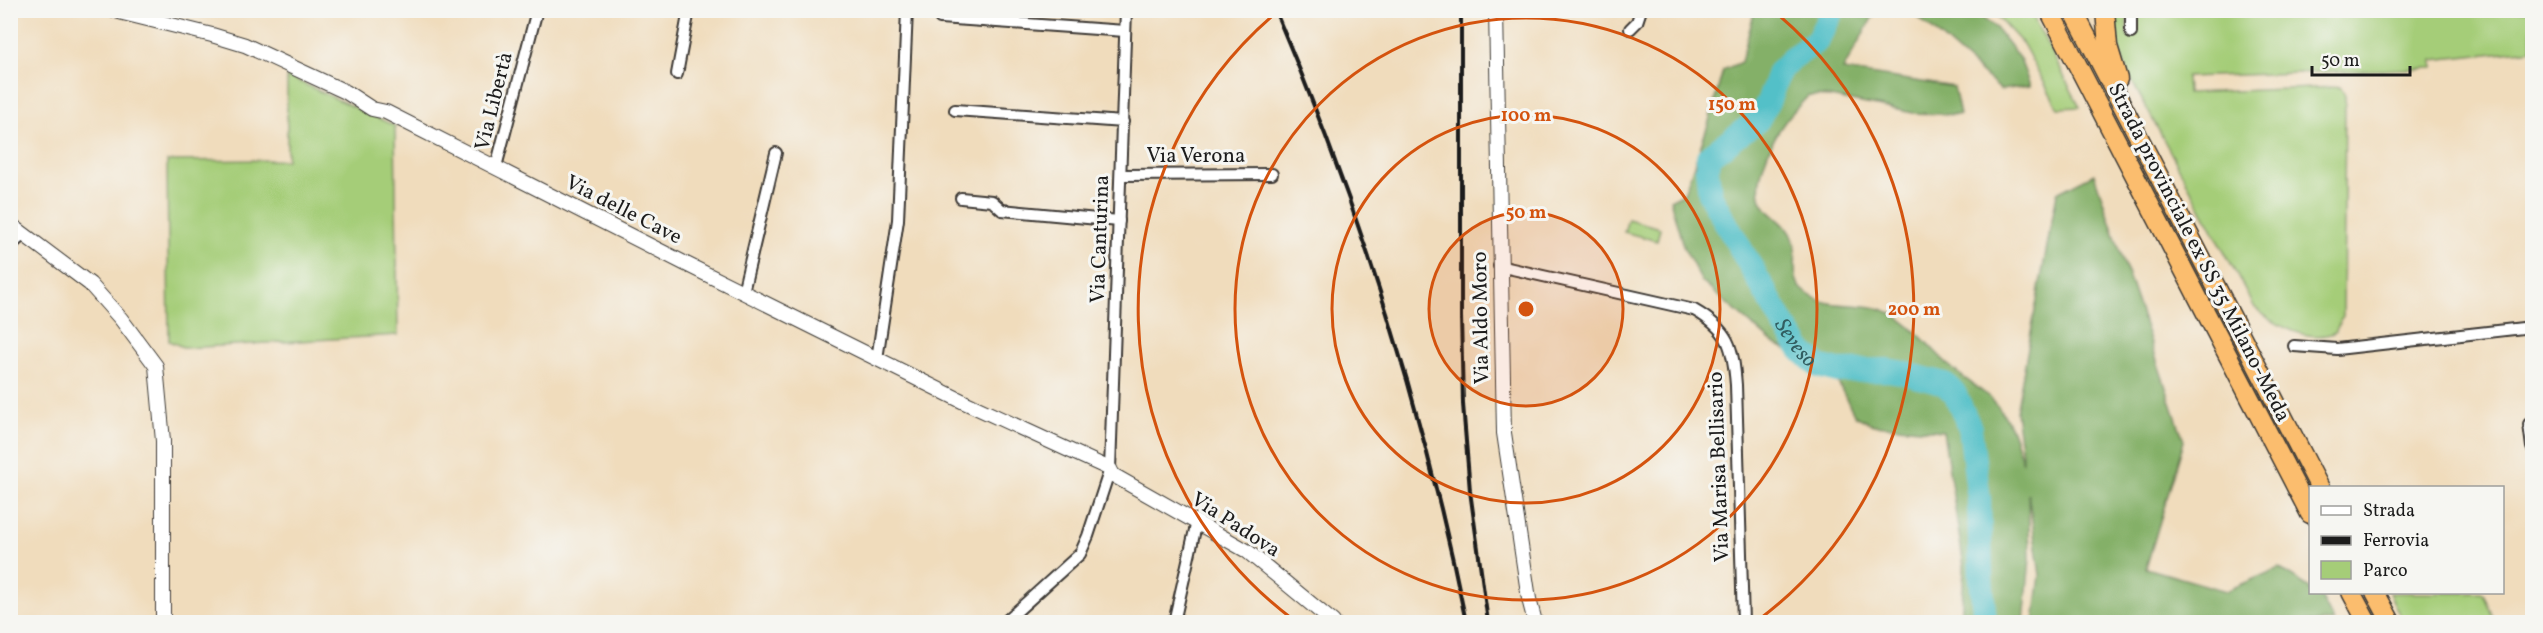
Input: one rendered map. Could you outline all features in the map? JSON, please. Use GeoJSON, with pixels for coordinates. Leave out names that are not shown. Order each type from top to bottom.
{"type":"FeatureCollection","features":[{"type":"Feature","properties":{"kind":"highway"},"geometry":{"type":"LineString","coordinates":[[2038,10],[2093,94]]}},
{"type":"Feature","properties":{"kind":"highway","name":"Strada provinciale ex SS 35 Milano-Meda"},"geometry":{"type":"LineString","coordinates":[[2049,10],[2309,512]]}},
{"type":"Feature","properties":{"kind":"highway","name":"Strada provinciale ex SS 35 Milano-Meda"},"geometry":{"type":"LineString","coordinates":[[2073,10],[2319,486]]}},
{"type":"Feature","properties":{"kind":"highway"},"geometry":{"type":"LineString","coordinates":[[2105,10],[2108,45],[2132,124]]}},
{"type":"Feature","properties":{"kind":"highway"},"geometry":{"type":"LineString","coordinates":[[2352,594],[2367,622]]}},
{"type":"Feature","properties":{"kind":"highway"},"geometry":{"type":"LineString","coordinates":[[2376,594],[2391,622]]}},
{"type":"Feature","properties":{"kind":"street","name":"Via delle Cave"},"geometry":{"type":"LineString","coordinates":[[111,10],[245,45],[342,90],[372,109],[386,112],[877,359],[1110,469]]}},
{"type":"Feature","properties":{"kind":"street","name":"Via Libertà"},"geometry":{"type":"LineString","coordinates":[[496,167],[537,10]]}},
{"type":"Feature","properties":{"kind":"street"},"geometry":{"type":"LineString","coordinates":[[676,74],[689,10]]}},
{"type":"Feature","properties":{"kind":"street"},"geometry":{"type":"LineString","coordinates":[[877,359],[898,220],[907,10]]}},
{"type":"Feature","properties":{"kind":"street","name":"Via Canturina"},"geometry":{"type":"LineString","coordinates":[[1005,622],[1080,555],[1110,469],[1126,10]]}},
{"type":"Feature","properties":{"kind":"street","name":"Via Aldo Moro"},"geometry":{"type":"LineString","coordinates":[[1496,10],[1499,266],[1504,433],[1529,599],[1535,622]]}},
{"type":"Feature","properties":{"kind":"street"},"geometry":{"type":"LineString","coordinates":[[1630,29],[1637,22],[1641,10]]}},
{"type":"Feature","properties":{"kind":"street"},"geometry":{"type":"LineString","coordinates":[[2131,10],[2131,33]]}},
{"type":"Feature","properties":{"kind":"street"},"geometry":{"type":"LineString","coordinates":[[940,18],[1125,31]]}},
{"type":"Feature","properties":{"kind":"street"},"geometry":{"type":"LineString","coordinates":[[955,110],[1123,122]]}},
{"type":"Feature","properties":{"kind":"street"},"geometry":{"type":"LineString","coordinates":[[743,292],[776,153]]}},
{"type":"Feature","properties":{"kind":"street","name":"Via Verona"},"geometry":{"type":"LineString","coordinates":[[1121,175],[1272,174]]}},
{"type":"Feature","properties":{"kind":"street"},"geometry":{"type":"LineString","coordinates":[[961,198],[992,201],[1002,210],[1119,221]]}},
{"type":"Feature","properties":{"kind":"street"},"geometry":{"type":"LineString","coordinates":[[10,224],[90,284],[121,319],[156,366],[163,441],[163,622]]}},
{"type":"Feature","properties":{"kind":"street"},"geometry":{"type":"LineString","coordinates":[[10,246],[24,235]]}},
{"type":"Feature","properties":{"kind":"street","name":"Via Marisa Bellisario"},"geometry":{"type":"LineString","coordinates":[[1499,266],[1694,310],[1707,318],[1723,335],[1733,352],[1736,385],[1743,622]]}},
{"type":"Feature","properties":{"kind":"street"},"geometry":{"type":"LineString","coordinates":[[2294,346],[2323,349],[2532,327]]}},
{"type":"Feature","properties":{"kind":"street"},"geometry":{"type":"LineString","coordinates":[[2529,424],[2532,447]]}},
{"type":"Feature","properties":{"kind":"street","name":"Via Padova"},"geometry":{"type":"LineString","coordinates":[[1110,469],[1113,475],[1197,521],[1251,554],[1333,622]]}},
{"type":"Feature","properties":{"kind":"street"},"geometry":{"type":"LineString","coordinates":[[1174,622],[1197,521]]}},
{"type":"Feature","properties":{"kind":"green space"},"geometry":{"type":"Polygon","coordinates":[[[1752,11],[1876,11],[1843,70],[1954,87],[1960,115],[1913,113],[1830,97],[1808,96],[1793,112],[1779,130],[1764,162],[1760,196],[1763,204],[1791,235],[1795,248],[1796,279],[1803,290],[1821,301],[1881,309],[1900,319],[1954,370],[1986,394],[1997,406],[2009,423],[2023,462],[2016,412],[2057,193],[2094,174],[2184,441],[2146,568],[2226,591],[2279,568],[2309,587],[2309,594],[2320,594],[2334,622],[2034,622],[2040,575],[2028,493],[2030,558],[2024,622],[1961,622],[1964,567],[1943,431],[1874,425],[1855,416],[1837,381],[1800,356],[1773,343],[1702,282],[1683,246],[1670,200],[1684,193],[1708,125],[1723,70],[1741,62],[1753,17],[1752,11]]]}},
{"type":"Feature","properties":{"kind":"green space"},"geometry":{"type":"Polygon","coordinates":[[[1911,11],[1973,11],[1996,28],[2020,59],[2030,86],[2001,90],[1911,11]]]}},
{"type":"Feature","properties":{"kind":"green space"},"geometry":{"type":"Polygon","coordinates":[[[1992,11],[2030,11],[2080,107],[2058,108],[2023,44],[1992,11]]]}},
{"type":"Feature","properties":{"kind":"green space"},"geometry":{"type":"Polygon","coordinates":[[[2112,11],[2127,11],[2127,36],[2135,36],[2135,11],[2532,11],[2532,49],[2433,60],[2433,68],[2186,77],[2187,93],[2340,87],[2345,95],[2343,317],[2335,332],[2314,336],[2282,326],[2255,308],[2127,72],[2114,33],[2112,11]]]}},
{"type":"Feature","properties":{"kind":"green space"},"geometry":{"type":"Polygon","coordinates":[[[287,76],[395,126],[398,335],[185,348],[169,341],[167,161],[287,160],[287,76]]]}},
{"type":"Feature","properties":{"kind":"green space"},"geometry":{"type":"Polygon","coordinates":[[[1628,219],[1660,228],[1657,241],[1624,232],[1628,219]]]}},
{"type":"Feature","properties":{"kind":"green space"},"geometry":{"type":"Polygon","coordinates":[[[2389,594],[2483,594],[2495,622],[2403,622],[2389,594]]]}},
{"type":"Feature","properties":{"kind":"waterway","name":"Seveso"},"geometry":{"type":"LineString","coordinates":[[1833,10],[1817,41],[1792,58],[1779,72],[1769,100],[1758,120],[1708,157],[1710,195],[1784,325],[1801,350],[1818,366],[1838,371],[1900,372],[1945,384],[1955,394],[1970,428],[1979,499],[1981,578],[1985,622]]}},
{"type":"Feature","properties":{"kind":"railway"},"geometry":{"type":"LineString","coordinates":[[1275,10],[1334,159],[1386,311],[1430,465],[1466,622]]}},
{"type":"Feature","properties":{"kind":"railway"},"geometry":{"type":"LineString","coordinates":[[1461,10],[1463,404],[1470,491],[1488,622]]}}]}
